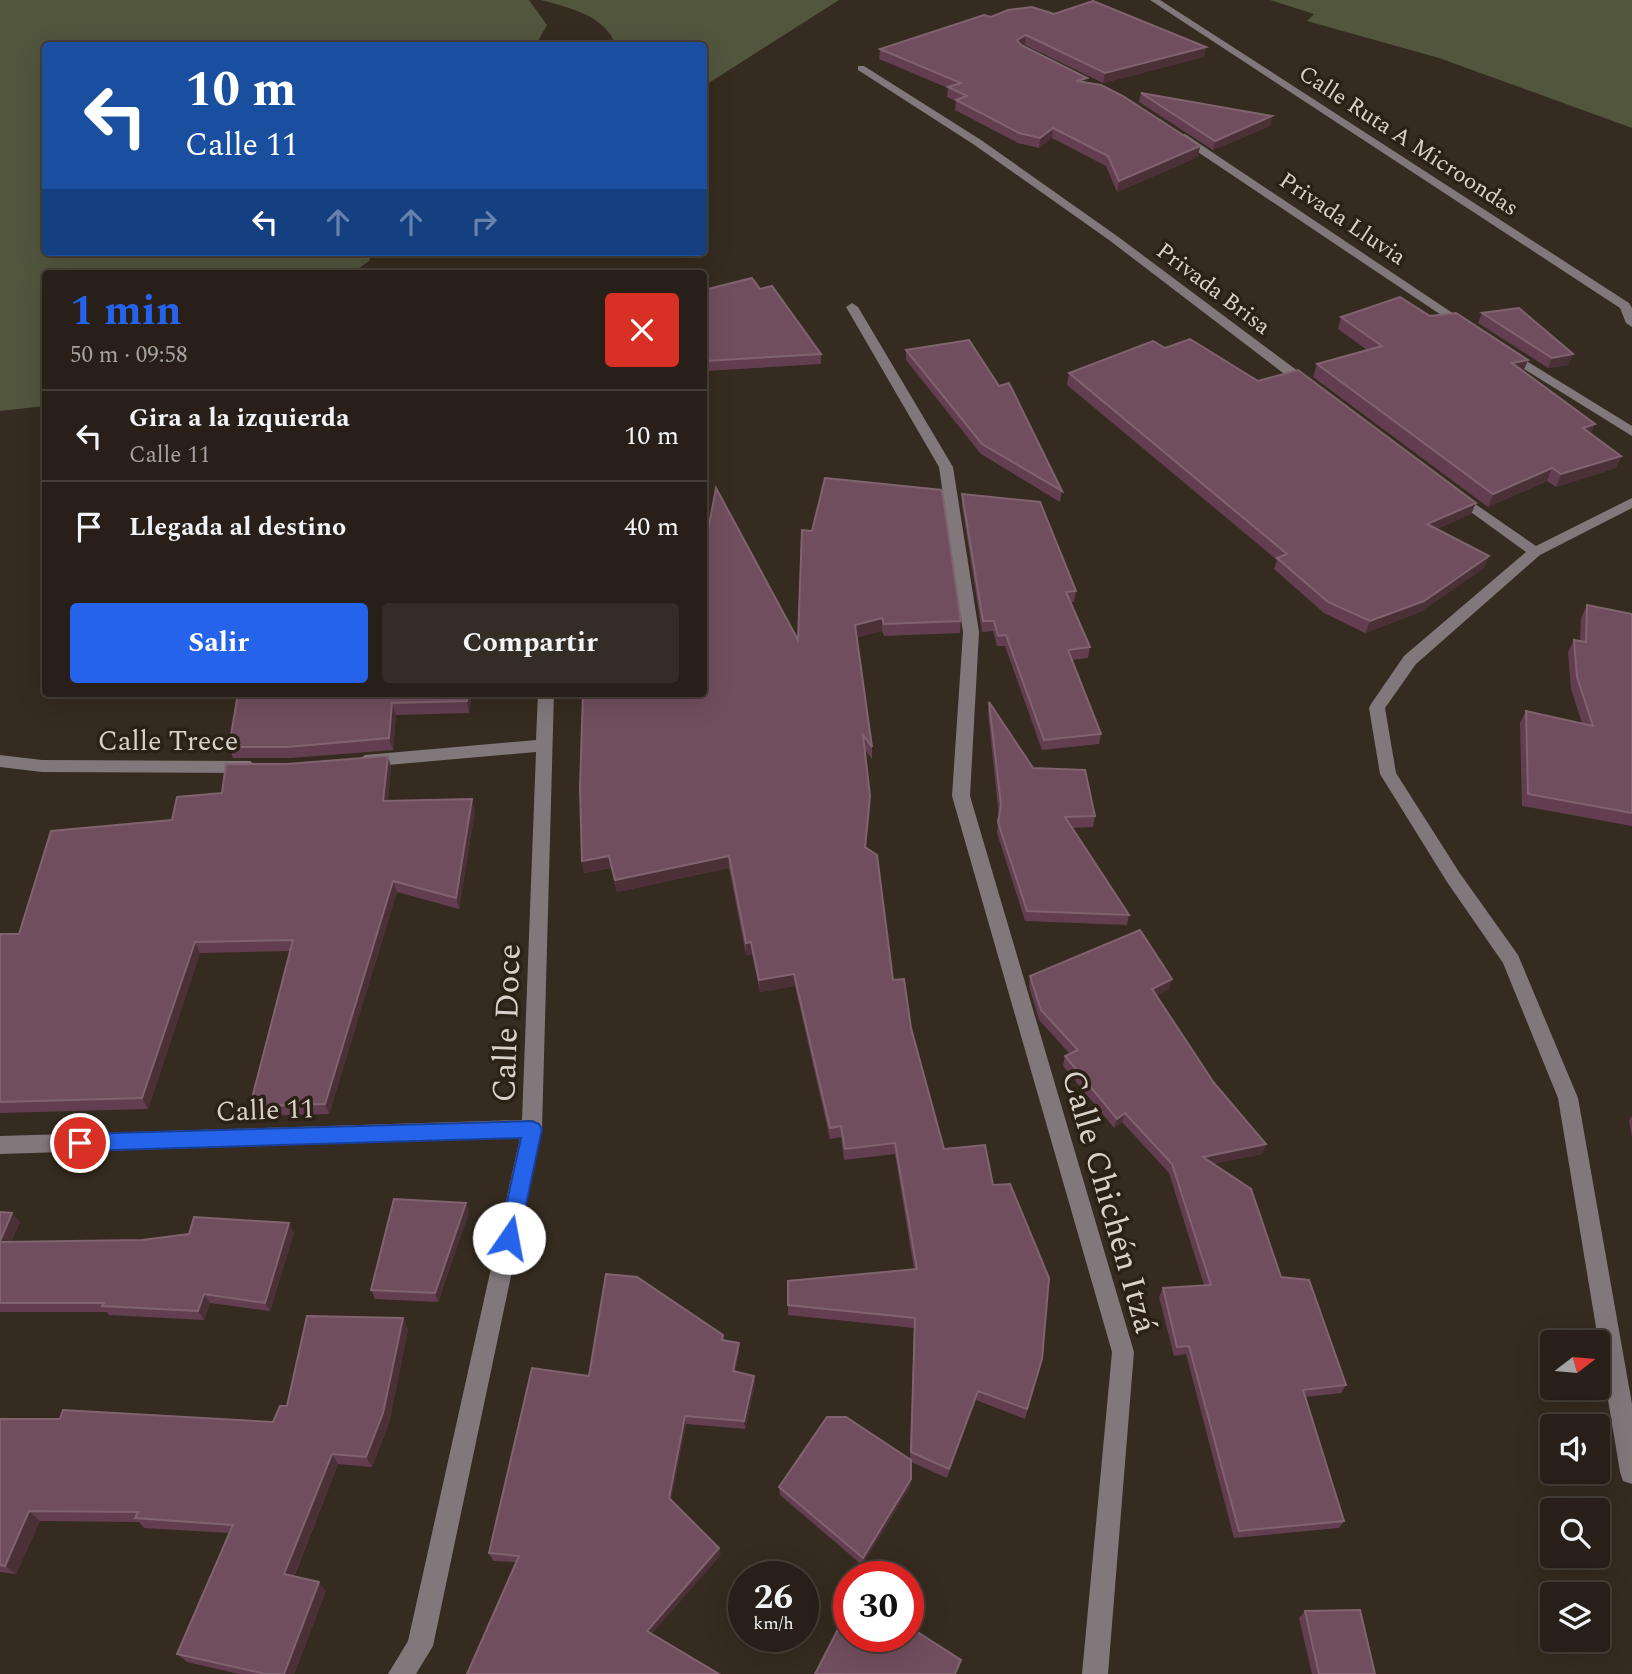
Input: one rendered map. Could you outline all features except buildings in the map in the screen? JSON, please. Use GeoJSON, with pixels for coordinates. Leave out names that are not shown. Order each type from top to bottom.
{"type":"FeatureCollection","features":[{"type":"Feature","properties":{"kind":"street","name":"Calle Ruta A Microondas"},"geometry":{"type":"LineString","coordinates":[[1154,0],[1626,306],[1632,323]]}},
{"type":"Feature","properties":{"kind":"street","name":"Privada Brisa"},"geometry":{"type":"LineString","coordinates":[[861,68],[977,142],[1113,238],[1317,392]]}},
{"type":"Feature","properties":{"kind":"street","name":"Privada Lluvia"},"geometry":{"type":"LineString","coordinates":[[1172,130],[1479,334]]}},
{"type":"Feature","properties":{"kind":"street","name":"Calle Chichén Itzá"},"geometry":{"type":"LineString","coordinates":[[852,307],[946,467],[971,632],[961,796],[1123,1352],[1095,1674]]}},
{"type":"Feature","properties":{"kind":"street"},"geometry":{"type":"LineString","coordinates":[[1501,348],[1632,432]]}},
{"type":"Feature","properties":{"kind":"street"},"geometry":{"type":"LineString","coordinates":[[1448,488],[1535,552]]}},
{"type":"Feature","properties":{"kind":"street"},"geometry":{"type":"LineString","coordinates":[[1632,502],[1535,552],[1410,660],[1377,708],[1388,774],[1453,877],[1511,960],[1568,1098],[1632,1472]]}},
{"type":"Feature","properties":{"kind":"street","name":"Calle Doce"},"geometry":{"type":"LineString","coordinates":[[401,1674],[420,1646],[532,1129],[546,697]]}},
{"type":"Feature","properties":{"kind":"street"},"geometry":{"type":"LineString","coordinates":[[345,762],[546,745]]}},
{"type":"Feature","properties":{"kind":"street","name":"Calle Trece"},"geometry":{"type":"LineString","coordinates":[[0,761],[41,766],[264,767]]}},
{"type":"Feature","properties":{"kind":"street","name":"Calle 11"},"geometry":{"type":"LineString","coordinates":[[0,1145],[532,1129]]}},
{"type":"Feature","properties":{"kind":"green space"},"geometry":{"type":"Polygon","coordinates":[[[0,0],[529,0],[547,25],[537,42],[42,42],[42,256],[371,256],[369,261],[356,270],[42,270],[42,406],[0,411],[0,0]]]}},
{"type":"Feature","properties":{"kind":"green space"},"geometry":{"type":"Polygon","coordinates":[[[541,0],[839,0],[707,84],[707,42],[614,42],[603,26],[574,10],[541,0]]]}},
{"type":"Feature","properties":{"kind":"green space"},"geometry":{"type":"Polygon","coordinates":[[[1270,0],[1632,0],[1632,128],[1439,58],[1307,21],[1314,14],[1270,0]]]}},
{"type":"Feature","properties":{"kind":"route"},"geometry":{"type":"LineString","coordinates":[[80,1143],[532,1129],[509,1238]]}}]}
